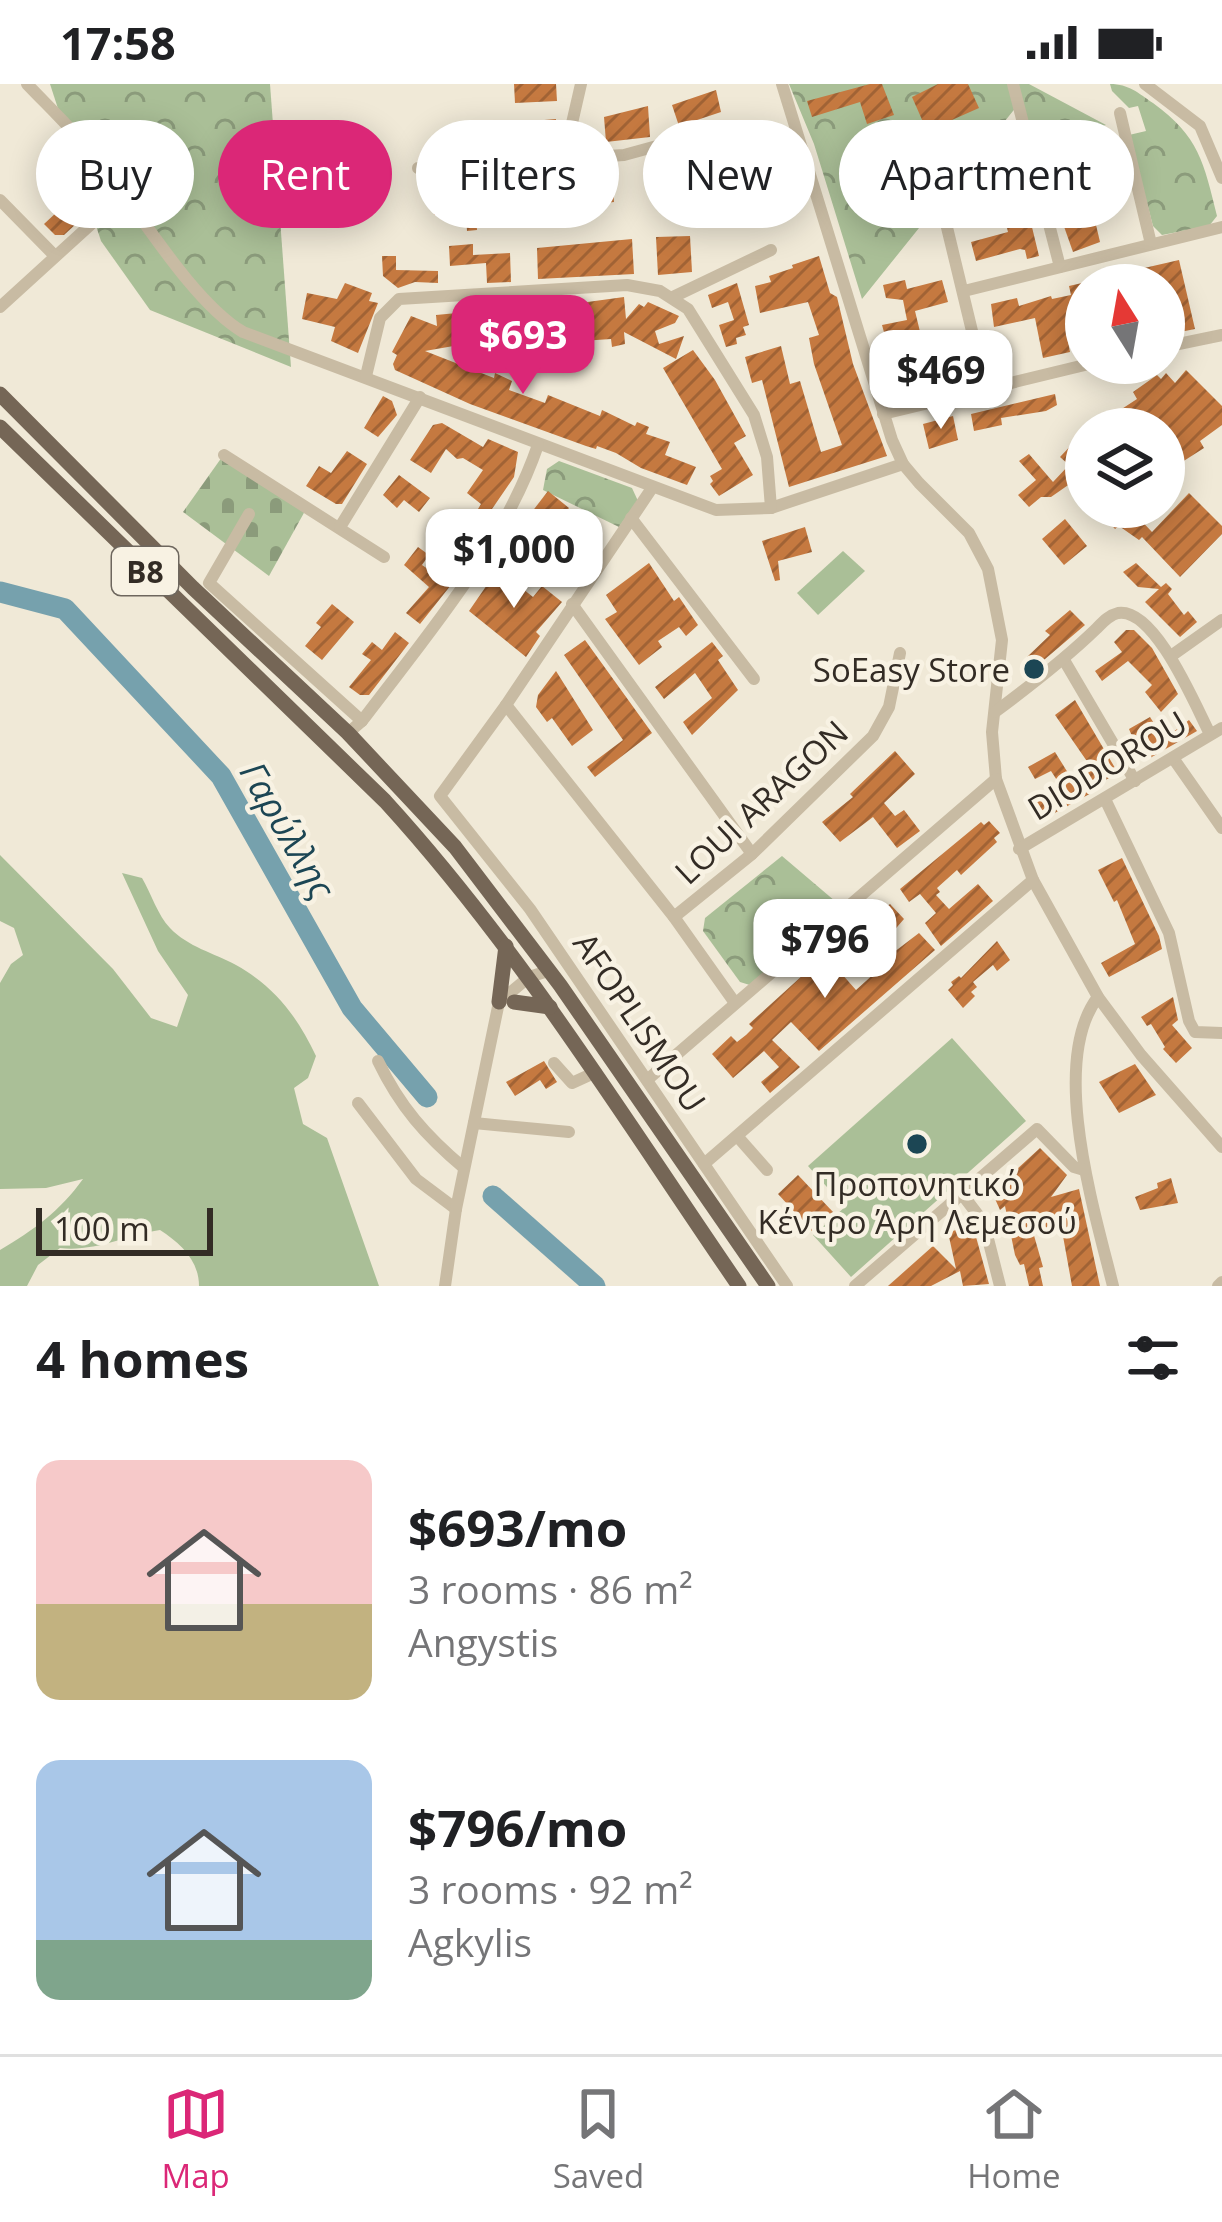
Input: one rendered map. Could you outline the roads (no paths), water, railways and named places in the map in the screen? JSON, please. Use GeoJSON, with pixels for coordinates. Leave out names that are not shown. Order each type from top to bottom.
{"type":"FeatureCollection","features":[{"type":"Feature","properties":{"kind":"main road","name":"B8"},"geometry":{"type":"LineString","coordinates":[[0,394],[193,588],[348,734],[455,847],[548,971],[768,1286]]}},
{"type":"Feature","properties":{"kind":"main road","name":"B8"},"geometry":{"type":"LineString","coordinates":[[0,427],[385,801],[440,862],[553,1009],[739,1286]]}},
{"type":"Feature","properties":{"kind":"main road"},"geometry":{"type":"LineString","coordinates":[[506,945],[503,1007],[536,1003],[553,1009]]}},
{"type":"Feature","properties":{"kind":"street"},"geometry":{"type":"LineString","coordinates":[[27,84],[61,120]]}},
{"type":"Feature","properties":{"kind":"street"},"geometry":{"type":"LineString","coordinates":[[573,120],[581,84]]}},
{"type":"Feature","properties":{"kind":"street"},"geometry":{"type":"LineString","coordinates":[[782,84],[903,464],[969,533],[988,569],[1002,640],[992,732],[996,779],[1019,849],[1098,998],[1222,1147]]}},
{"type":"Feature","properties":{"kind":"street"},"geometry":{"type":"LineString","coordinates":[[1012,84],[1060,267]]}},
{"type":"Feature","properties":{"kind":"street"},"geometry":{"type":"LineString","coordinates":[[1144,84],[1200,126],[1222,178]]}},
{"type":"Feature","properties":{"kind":"street"},"geometry":{"type":"LineString","coordinates":[[1120,113],[1151,244]]}},
{"type":"Feature","properties":{"kind":"street"},"geometry":{"type":"LineString","coordinates":[[0,200],[55,256]]}},
{"type":"Feature","properties":{"kind":"street"},"geometry":{"type":"LineString","coordinates":[[964,291],[1222,227]]}},
{"type":"Feature","properties":{"kind":"street"},"geometry":{"type":"LineString","coordinates":[[0,307],[86,228]]}},
{"type":"Feature","properties":{"kind":"street"},"geometry":{"type":"LineString","coordinates":[[149,228],[224,319],[243,332],[716,510],[771,508],[903,464]]}},
{"type":"Feature","properties":{"kind":"street"},"geometry":{"type":"LineString","coordinates":[[947,228],[986,389]]}},
{"type":"Feature","properties":{"kind":"street"},"geometry":{"type":"LineString","coordinates":[[673,297],[772,250]]}},
{"type":"Feature","properties":{"kind":"street"},"geometry":{"type":"LineString","coordinates":[[366,376],[380,318],[399,299],[627,285],[673,297],[688,309],[754,415],[766,457],[771,508]]}},
{"type":"Feature","properties":{"kind":"street"},"geometry":{"type":"LineString","coordinates":[[1185,343],[1222,335]]}},
{"type":"Feature","properties":{"kind":"street"},"geometry":{"type":"LineString","coordinates":[[884,414],[1065,370]]}},
{"type":"Feature","properties":{"kind":"street"},"geometry":{"type":"LineString","coordinates":[[340,527],[420,397]]}},
{"type":"Feature","properties":{"kind":"street"},"geometry":{"type":"LineString","coordinates":[[348,734],[443,614],[522,492],[538,445]]}},
{"type":"Feature","properties":{"kind":"street"},"geometry":{"type":"LineString","coordinates":[[224,455],[384,557]]}},
{"type":"Feature","properties":{"kind":"street"},"geometry":{"type":"LineString","coordinates":[[652,488],[506,705],[674,917],[735,1003]]}},
{"type":"Feature","properties":{"kind":"street"},"geometry":{"type":"LineString","coordinates":[[249,514],[209,583],[362,721]]}},
{"type":"Feature","properties":{"kind":"street"},"geometry":{"type":"LineString","coordinates":[[632,518],[754,679]]}},
{"type":"Feature","properties":{"kind":"street"},"geometry":{"type":"LineString","coordinates":[[572,604],[752,854]]}},
{"type":"Feature","properties":{"kind":"street"},"geometry":{"type":"LineString","coordinates":[[994,713],[1118,613],[1138,618],[1171,656],[1216,731]]}},
{"type":"Feature","properties":{"kind":"street"},"geometry":{"type":"LineString","coordinates":[[1171,656],[1222,620]]}},
{"type":"Feature","properties":{"kind":"street","name":"LOUI ARAGON"},"geometry":{"type":"LineString","coordinates":[[674,917],[752,854],[873,736],[889,707],[900,653]]}},
{"type":"Feature","properties":{"kind":"street"},"geometry":{"type":"LineString","coordinates":[[1064,660],[1135,781]]}},
{"type":"Feature","properties":{"kind":"street","name":"AFOPLISMOU"},"geometry":{"type":"LineString","coordinates":[[506,705],[440,796],[530,909],[787,1286]]}},
{"type":"Feature","properties":{"kind":"street","name":"DIODOROU"},"geometry":{"type":"LineString","coordinates":[[1019,849],[1216,731]]}},
{"type":"Feature","properties":{"kind":"street"},"geometry":{"type":"LineString","coordinates":[[1173,758],[1222,828]]}},
{"type":"Feature","properties":{"kind":"street"},"geometry":{"type":"LineString","coordinates":[[647,1080],[996,779]]}},
{"type":"Feature","properties":{"kind":"street"},"geometry":{"type":"LineString","coordinates":[[1105,800],[1169,933],[1189,1022],[1195,1032],[1222,1033]]}},
{"type":"Feature","properties":{"kind":"street"},"geometry":{"type":"LineString","coordinates":[[704,1165],[1033,880]]}},
{"type":"Feature","properties":{"kind":"street"},"geometry":{"type":"LineString","coordinates":[[445,1286],[473,1123],[503,1007],[548,971]]}},
{"type":"Feature","properties":{"kind":"street"},"geometry":{"type":"LineString","coordinates":[[1098,998],[1087,1012],[1079,1040],[1077,1110],[1084,1170],[1113,1286]]}},
{"type":"Feature","properties":{"kind":"street"},"geometry":{"type":"LineString","coordinates":[[378,1061],[402,1108],[464,1168]]}},
{"type":"Feature","properties":{"kind":"street"},"geometry":{"type":"LineString","coordinates":[[554,1063],[572,1084],[596,1072]]}},
{"type":"Feature","properties":{"kind":"street"},"geometry":{"type":"LineString","coordinates":[[358,1103],[416,1179],[456,1209]]}},
{"type":"Feature","properties":{"kind":"street"},"geometry":{"type":"LineString","coordinates":[[473,1123],[569,1132]]}},
{"type":"Feature","properties":{"kind":"street"},"geometry":{"type":"LineString","coordinates":[[855,1286],[1037,1129],[1074,1167],[1084,1170]]}},
{"type":"Feature","properties":{"kind":"street"},"geometry":{"type":"LineString","coordinates":[[737,1136],[767,1170]]}},
{"type":"Feature","properties":{"kind":"street"},"geometry":{"type":"LineString","coordinates":[[962,1195],[984,1222],[1000,1286]]}},
{"type":"Feature","properties":{"kind":"waterway","name":"Γαρύλλης"},"geometry":{"type":"LineString","coordinates":[[0,592],[65,609],[221,776],[352,1008],[427,1097]]}},
{"type":"Feature","properties":{"kind":"waterway","name":"Γαρύλλης"},"geometry":{"type":"LineString","coordinates":[[493,1196],[595,1286]]}},
{"type":"Feature","properties":{"kind":"place","name":"SoEasy Store"},"geometry":{"type":"Point","coordinates":[1034,669]}},
{"type":"Feature","properties":{"kind":"place","name":"Προπονητικό Κέντρο Άρη Λεμεσού"},"geometry":{"type":"Point","coordinates":[917,1144]}}]}
